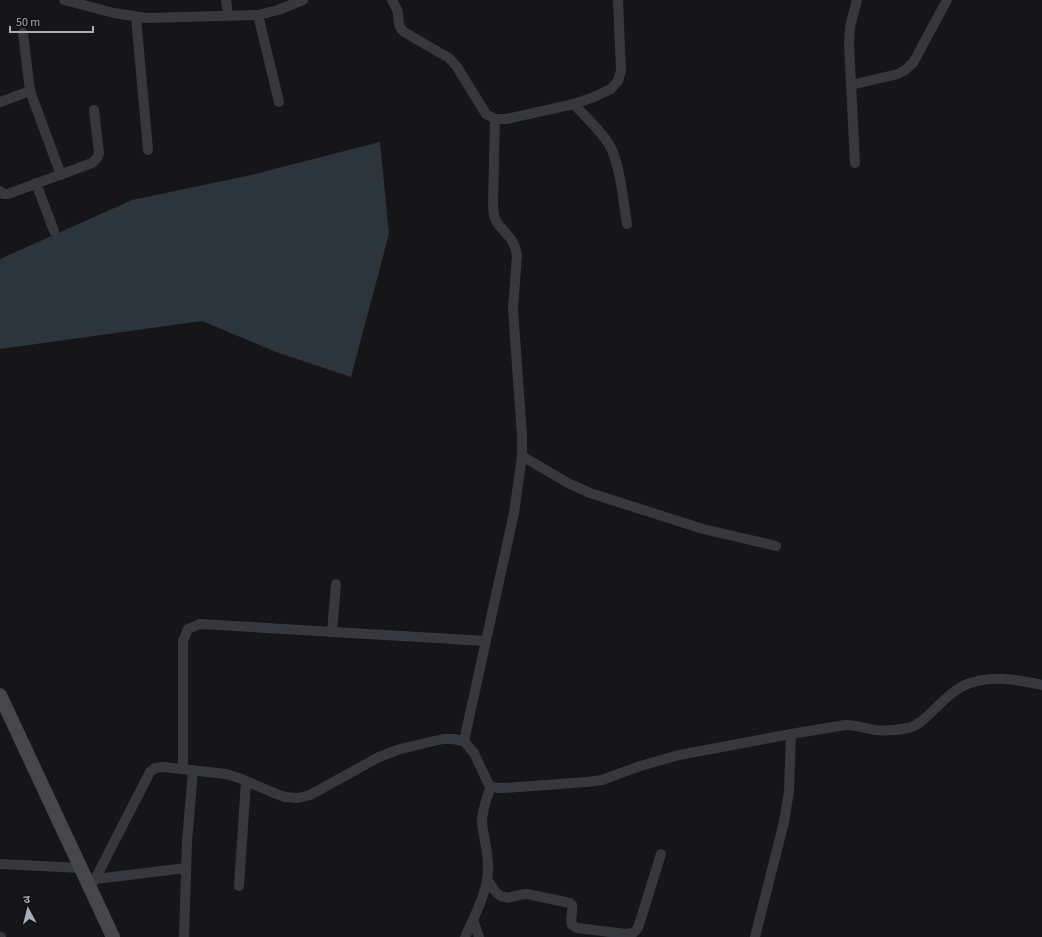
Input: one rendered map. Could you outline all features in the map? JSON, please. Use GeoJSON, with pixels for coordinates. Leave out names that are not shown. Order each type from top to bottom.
{"type":"FeatureCollection","features":[{"type":"Feature","properties":{"kind":"main road"},"geometry":{"type":"LineString","coordinates":[[0,695],[81,868],[93,884],[113,937]]}},
{"type":"Feature","properties":{"kind":"street"},"geometry":{"type":"LineString","coordinates":[[64,0],[114,13],[147,18],[258,15],[278,10],[303,0]]}},
{"type":"Feature","properties":{"kind":"street"},"geometry":{"type":"LineString","coordinates":[[226,0],[228,15]]}},
{"type":"Feature","properties":{"kind":"street"},"geometry":{"type":"LineString","coordinates":[[392,0],[397,10],[400,29],[449,58],[457,67],[486,114],[495,119],[506,119],[574,104],[611,89],[618,81],[622,71],[618,0]]}},
{"type":"Feature","properties":{"kind":"street"},"geometry":{"type":"LineString","coordinates":[[855,163],[849,44],[850,26],[857,0]]}},
{"type":"Feature","properties":{"kind":"street"},"geometry":{"type":"LineString","coordinates":[[851,85],[898,74],[913,63],[947,0]]}},
{"type":"Feature","properties":{"kind":"street"},"geometry":{"type":"LineString","coordinates":[[258,15],[279,102]]}},
{"type":"Feature","properties":{"kind":"street"},"geometry":{"type":"LineString","coordinates":[[136,16],[148,150]]}},
{"type":"Feature","properties":{"kind":"street"},"geometry":{"type":"LineString","coordinates":[[23,33],[30,91],[61,174]]}},
{"type":"Feature","properties":{"kind":"street"},"geometry":{"type":"LineString","coordinates":[[0,102],[30,91]]}},
{"type":"Feature","properties":{"kind":"street"},"geometry":{"type":"LineString","coordinates":[[574,104],[603,135],[612,149],[618,170],[627,224]]}},
{"type":"Feature","properties":{"kind":"street"},"geometry":{"type":"LineString","coordinates":[[0,191],[2,194],[8,194],[92,163],[97,158],[99,153],[94,110]]}},
{"type":"Feature","properties":{"kind":"street"},"geometry":{"type":"LineString","coordinates":[[464,741],[514,513],[522,456],[522,436],[513,309],[517,256],[511,239],[498,224],[494,216],[495,119]]}},
{"type":"Feature","properties":{"kind":"street"},"geometry":{"type":"LineString","coordinates":[[36,183],[54,231]]}},
{"type":"Feature","properties":{"kind":"street"},"geometry":{"type":"LineString","coordinates":[[522,456],[568,483],[590,493],[703,529],[776,546]]}},
{"type":"Feature","properties":{"kind":"street"},"geometry":{"type":"LineString","coordinates":[[332,632],[336,584]]}},
{"type":"Feature","properties":{"kind":"street"},"geometry":{"type":"LineString","coordinates":[[184,937],[188,770],[183,641],[188,629],[200,624],[486,641]]}},
{"type":"Feature","properties":{"kind":"street"},"geometry":{"type":"LineString","coordinates":[[93,884],[150,772],[155,768],[164,767],[226,774],[239,778],[274,794],[298,798],[310,795],[379,757],[400,749],[443,739],[454,739],[464,741],[474,753],[483,774],[491,786],[495,788],[587,782],[602,780],[640,766],[679,755],[791,734],[845,725],[887,731],[910,728],[928,717],[940,704],[961,688],[977,681],[996,678],[1026,681],[1042,686]]}},
{"type":"Feature","properties":{"kind":"street"},"geometry":{"type":"LineString","coordinates":[[755,937],[785,814],[789,791],[791,734]]}},
{"type":"Feature","properties":{"kind":"street"},"geometry":{"type":"LineString","coordinates":[[239,886],[246,781]]}},
{"type":"Feature","properties":{"kind":"street"},"geometry":{"type":"LineString","coordinates":[[465,937],[485,891],[488,865],[482,821],[484,803],[491,786]]}},
{"type":"Feature","properties":{"kind":"street"},"geometry":{"type":"LineString","coordinates":[[487,879],[496,892],[505,898],[526,894],[570,903],[573,910],[571,921],[572,925],[577,928],[626,934],[633,933],[638,928],[661,854]]}},
{"type":"Feature","properties":{"kind":"street"},"geometry":{"type":"LineString","coordinates":[[0,864],[81,868]]}},
{"type":"Feature","properties":{"kind":"street"},"geometry":{"type":"LineString","coordinates":[[93,884],[186,868]]}},
{"type":"Feature","properties":{"kind":"street"},"geometry":{"type":"LineString","coordinates":[[473,920],[478,937]]}},
{"type":"Feature","properties":{"kind":"shaded area"},"geometry":{"type":"Polygon","coordinates":[[[380,142],[389,234],[351,377],[276,352],[202,321],[0,349],[0,259],[132,200],[251,175],[380,142]]]}}]}
